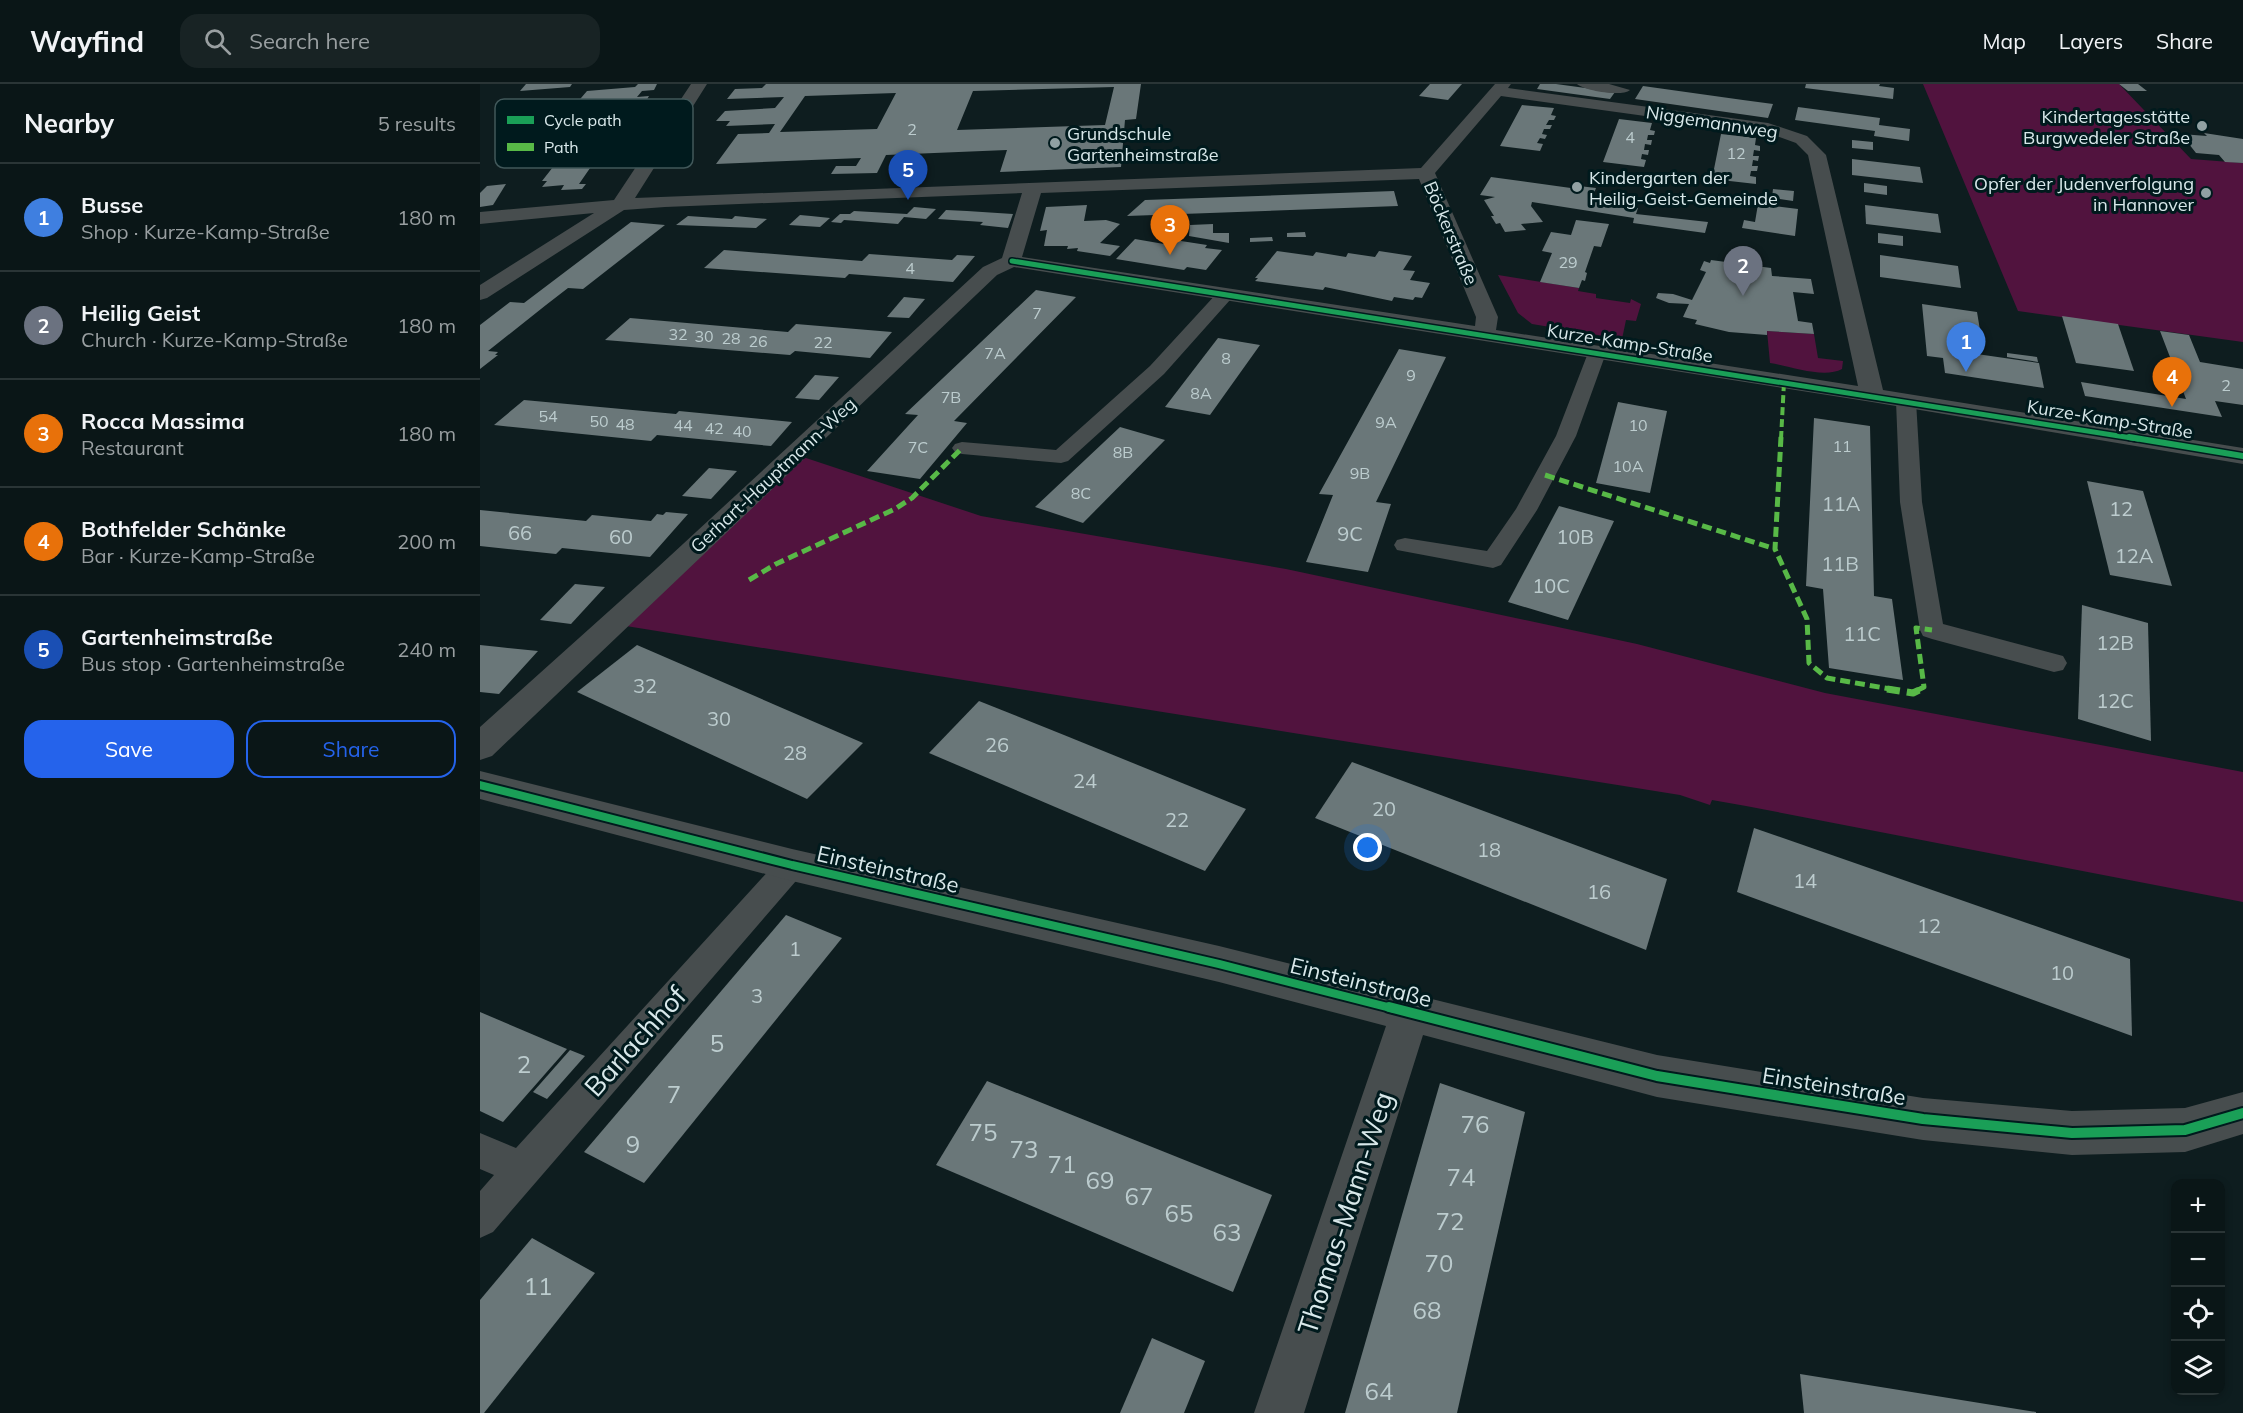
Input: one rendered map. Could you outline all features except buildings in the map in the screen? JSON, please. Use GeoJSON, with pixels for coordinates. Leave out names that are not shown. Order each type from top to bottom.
{"type":"FeatureCollection","features":[{"type":"Feature","properties":{"kind":"street"},"geometry":{"type":"LineString","coordinates":[[690,99],[699,84]]}},
{"type":"Feature","properties":{"kind":"street","name":"Niggemannweg"},"geometry":{"type":"LineString","coordinates":[[1499,88],[1614,107],[1768,128],[1793,135],[1810,144],[1817,155],[1872,395]]}},
{"type":"Feature","properties":{"kind":"street","name":"Böckerstraße"},"geometry":{"type":"LineString","coordinates":[[1484,335],[1487,317],[1426,173],[1499,88]]}},
{"type":"Feature","properties":{"kind":"street"},"geometry":{"type":"LineString","coordinates":[[480,294],[621,204],[646,168]]}},
{"type":"Feature","properties":{"kind":"street"},"geometry":{"type":"LineString","coordinates":[[480,218],[621,204],[1426,173]]}},
{"type":"Feature","properties":{"kind":"street"},"geometry":{"type":"LineString","coordinates":[[1012,261],[1012,251],[1034,188]]}},
{"type":"Feature","properties":{"kind":"street","name":"Kurze-Kamp-Straße"},"geometry":{"type":"LineString","coordinates":[[1012,261],[1224,296],[1872,395],[2242,460]]}},
{"type":"Feature","properties":{"kind":"street","name":"Gerhart-Hauptmann-Weg"},"geometry":{"type":"LineString","coordinates":[[480,747],[990,271],[1012,261]]}},
{"type":"Feature","properties":{"kind":"street","name":"Einsteinstraße"},"geometry":{"type":"LineString","coordinates":[[480,785],[792,865],[1219,964],[1657,1076],[1923,1119],[2072,1133],[2186,1130],[2240,1120]]}},
{"type":"Feature","properties":{"kind":"street","name":"Thomas-Mann-Weg"},"geometry":{"type":"LineString","coordinates":[[1279,1413],[1410,1013]]}},
{"type":"Feature","properties":{"kind":"lane"},"geometry":{"type":"LineString","coordinates":[[1583,84],[1625,87],[1614,107]]}},
{"type":"Feature","properties":{"kind":"lane"},"geometry":{"type":"LineString","coordinates":[[962,448],[1060,457],[1157,370],[1224,296]]}},
{"type":"Feature","properties":{"kind":"lane"},"geometry":{"type":"LineString","coordinates":[[1405,545],[1493,560],[1526,510],[1566,436],[1598,353]]}},
{"type":"Feature","properties":{"kind":"lane"},"geometry":{"type":"LineString","coordinates":[[1906,401],[1911,502],[1932,630],[2054,663]]}},
{"type":"Feature","properties":{"kind":"lane","name":"Barlachhof"},"geometry":{"type":"LineString","coordinates":[[480,1219],[792,865]]}},
{"type":"Feature","properties":{"kind":"lane"},"geometry":{"type":"LineString","coordinates":[[480,1151],[522,1169]]}},
{"type":"Feature","properties":{"kind":"shaded area"},"geometry":{"type":"Polygon","coordinates":[[[1923,84],[2119,84],[2191,159],[2243,163],[2243,342],[2018,311],[1923,84]]]}},
{"type":"Feature","properties":{"kind":"shaded area"},"geometry":{"type":"Polygon","coordinates":[[[1498,275],[1579,288],[1578,291],[1596,294],[1596,298],[1630,303],[1631,299],[1641,304],[1636,321],[1626,320],[1622,339],[1532,324],[1518,313],[1498,275]]]}},
{"type":"Feature","properties":{"kind":"shaded area"},"geometry":{"type":"Polygon","coordinates":[[[1767,331],[1814,334],[1818,358],[1843,361],[1842,369],[1826,373],[1770,363],[1767,331]]]}},
{"type":"Feature","properties":{"kind":"shaded area"},"geometry":{"type":"Polygon","coordinates":[[[803,457],[981,516],[1286,569],[1637,644],[1825,693],[2243,772],[2243,902],[1712,800],[1710,805],[1680,795],[626,626],[803,457]]]}},
{"type":"Feature","properties":{"kind":"marked path"},"geometry":{"type":"LineString","coordinates":[[1784,382],[1775,549],[1807,619],[1809,663],[1827,678],[1913,693],[1924,687],[1916,628],[1932,630]]}},
{"type":"Feature","properties":{"kind":"marked path"},"geometry":{"type":"LineString","coordinates":[[749,580],[776,564],[895,509],[912,498],[962,448]]}},
{"type":"Feature","properties":{"kind":"marked path"},"geometry":{"type":"LineString","coordinates":[[1545,475],[1775,549]]}},
{"type":"Feature","properties":{"kind":"cycle path"},"geometry":{"type":"LineString","coordinates":[[1012,261],[1872,395],[2243,456]]}},
{"type":"Feature","properties":{"kind":"cycle path"},"geometry":{"type":"LineString","coordinates":[[480,785],[792,865],[1219,964],[1657,1076],[1923,1119],[2072,1133],[2185,1130],[2243,1113]]}},
{"type":"Feature","properties":{"kind":"place","name":"Kindertagesstätte Burgwedeler Straße"},"geometry":{"type":"Point","coordinates":[2202,126]}},
{"type":"Feature","properties":{"kind":"place","name":"Grundschule Gartenheimstraße"},"geometry":{"type":"Point","coordinates":[1055,143]}},
{"type":"Feature","properties":{"kind":"place","name":"Kindergarten der Heilig-Geist-Gemeinde"},"geometry":{"type":"Point","coordinates":[1577,187]}},
{"type":"Feature","properties":{"kind":"place","name":"Opfer der Judenverfolgung in Hannover"},"geometry":{"type":"Point","coordinates":[2206,193]}},
{"type":"Feature","properties":{"kind":"place","name":"Gartenheimstraße"},"geometry":{"type":"Point","coordinates":[908,200]}},
{"type":"Feature","properties":{"kind":"place","name":"Rocca Massima"},"geometry":{"type":"Point","coordinates":[1170,255]}},
{"type":"Feature","properties":{"kind":"place","name":"Heilig Geist"},"geometry":{"type":"Point","coordinates":[1743,296]}},
{"type":"Feature","properties":{"kind":"place","name":"Busse"},"geometry":{"type":"Point","coordinates":[1966,372]}},
{"type":"Feature","properties":{"kind":"place","name":"Bothfelder Schänke"},"geometry":{"type":"Point","coordinates":[2172,407]}}]}
